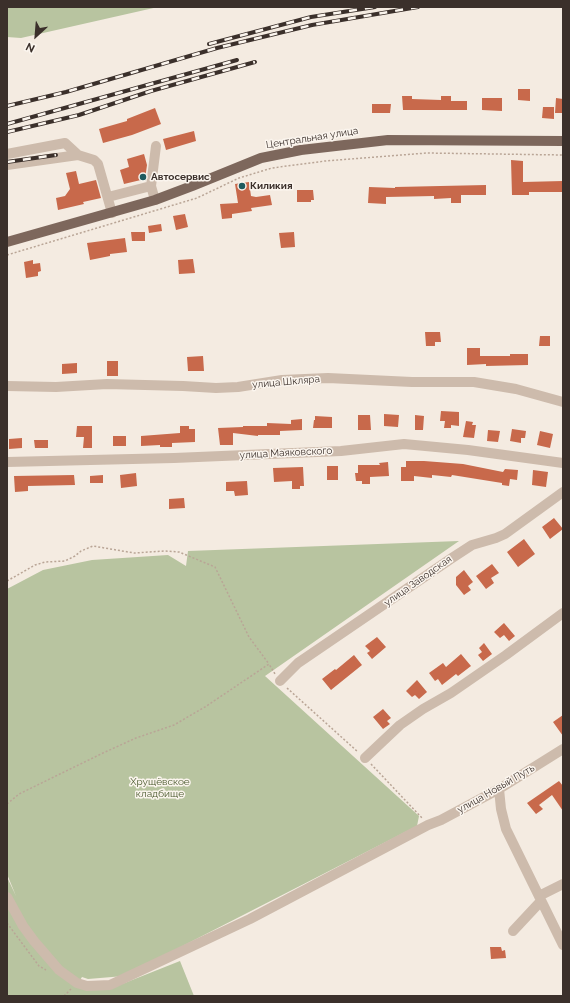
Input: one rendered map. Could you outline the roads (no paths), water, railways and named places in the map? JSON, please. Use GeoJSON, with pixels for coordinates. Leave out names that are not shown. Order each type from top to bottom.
{"type":"FeatureCollection","features":[{"type":"Feature","properties":{"kind":"main road","name":"Центральная улица"},"geometry":{"type":"LineString","coordinates":[[7,242],[155,200],[261,158],[301,150],[388,140],[563,141]]}},
{"type":"Feature","properties":{"kind":"street"},"geometry":{"type":"LineString","coordinates":[[7,154],[65,143],[78,155],[94,160],[98,164],[112,213]]}},
{"type":"Feature","properties":{"kind":"street"},"geometry":{"type":"LineString","coordinates":[[155,200],[151,186],[156,146]]}},
{"type":"Feature","properties":{"kind":"street"},"geometry":{"type":"LineString","coordinates":[[7,165],[78,155]]}},
{"type":"Feature","properties":{"kind":"street"},"geometry":{"type":"LineString","coordinates":[[108,197],[151,186]]}},
{"type":"Feature","properties":{"kind":"street","name":"улица Шкляра"},"geometry":{"type":"LineString","coordinates":[[7,386],[56,387],[108,384],[216,388],[238,387],[282,380],[328,378],[412,382],[474,382],[516,389],[563,402]]}},
{"type":"Feature","properties":{"kind":"street","name":"улица Маяковского"},"geometry":{"type":"LineString","coordinates":[[7,462],[190,458],[341,451],[404,444],[468,450],[563,463]]}},
{"type":"Feature","properties":{"kind":"street","name":"улица Заводская"},"geometry":{"type":"LineString","coordinates":[[280,681],[298,663],[452,558],[472,545],[504,534],[563,492]]}},
{"type":"Feature","properties":{"kind":"street"},"geometry":{"type":"LineString","coordinates":[[364,758],[400,725],[506,656],[563,613]]}},
{"type":"Feature","properties":{"kind":"street","name":"улица Новый Путь"},"geometry":{"type":"LineString","coordinates":[[7,897],[23,926],[59,970],[77,983],[87,986],[110,985],[250,919],[428,825],[441,820],[499,789],[563,749]]}},
{"type":"Feature","properties":{"kind":"street"},"geometry":{"type":"LineString","coordinates":[[499,789],[501,809],[506,829],[563,945]]}},
{"type":"Feature","properties":{"kind":"street"},"geometry":{"type":"LineString","coordinates":[[513,931],[540,899],[563,884]]}},
{"type":"Feature","properties":{"kind":"railway"},"geometry":{"type":"LineString","coordinates":[[209,44],[311,17],[375,7]]}},
{"type":"Feature","properties":{"kind":"railway"},"geometry":{"type":"LineString","coordinates":[[7,106],[66,92],[217,48],[312,25],[418,7]]}},
{"type":"Feature","properties":{"kind":"railway"},"geometry":{"type":"LineString","coordinates":[[7,124],[237,60]]}},
{"type":"Feature","properties":{"kind":"railway"},"geometry":{"type":"LineString","coordinates":[[7,132],[79,115],[151,91],[255,62]]}},
{"type":"Feature","properties":{"kind":"railway"},"geometry":{"type":"LineString","coordinates":[[7,162],[56,155]]}},
{"type":"Feature","properties":{"kind":"place","name":"Автосервис"},"geometry":{"type":"Point","coordinates":[143,177]}},
{"type":"Feature","properties":{"kind":"place","name":"Киликия"},"geometry":{"type":"Point","coordinates":[242,186]}},
{"type":"Feature","properties":{"kind":"park label","name":"Хрущёвское кладбище"},"geometry":{"type":"Point","coordinates":[160,788]}}]}
